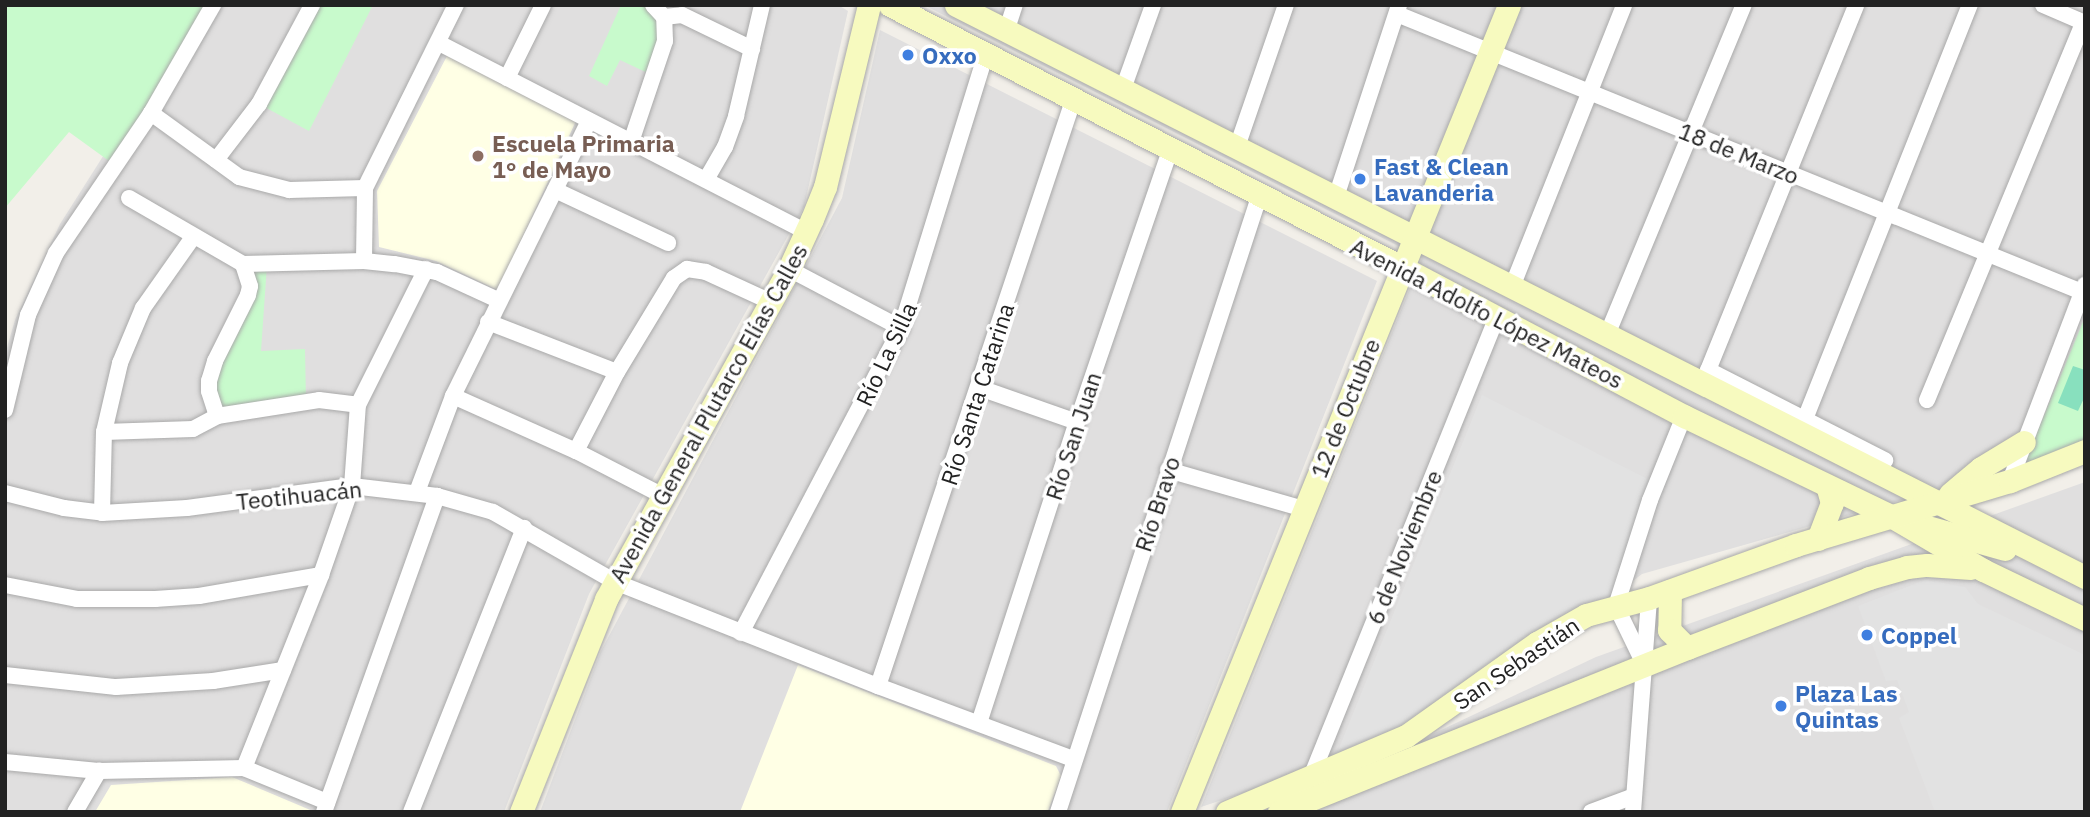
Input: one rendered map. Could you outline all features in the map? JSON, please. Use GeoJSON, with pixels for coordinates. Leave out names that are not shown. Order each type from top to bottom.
{"type":"FeatureCollection","features":[{"type":"Feature","properties":{"kind":"main road","name":"Avenida General Plutarco Elías Calles"},"geometry":{"type":"LineString","coordinates":[[521,812],[585,648],[615,582],[771,302],[806,232],[825,187],[869,5]]}},
{"type":"Feature","properties":{"kind":"main road","name":"Avenida Adolfo López Mateos"},"geometry":{"type":"LineString","coordinates":[[890,5],[1259,197],[1403,268],[1684,416],[1891,516],[1990,573],[2085,619]]}},
{"type":"Feature","properties":{"kind":"main road","name":"Avenida Adolfo López Mateos"},"geometry":{"type":"LineString","coordinates":[[956,5],[1414,239],[1608,335],[1705,378],[1940,500],[2046,559],[2085,577]]}},
{"type":"Feature","properties":{"kind":"main road","name":"12 de Octubre"},"geometry":{"type":"LineString","coordinates":[[1182,812],[1509,5]]}},
{"type":"Feature","properties":{"kind":"main road"},"geometry":{"type":"LineString","coordinates":[[1940,500],[2024,442]]}},
{"type":"Feature","properties":{"kind":"main road","name":"San Sebastián"},"geometry":{"type":"LineString","coordinates":[[1227,812],[1406,736],[1562,627],[1616,606],[1660,595],[1818,539],[2010,481],[2085,451]]}},
{"type":"Feature","properties":{"kind":"main road"},"geometry":{"type":"LineString","coordinates":[[1818,539],[1832,503],[1827,486]]}},
{"type":"Feature","properties":{"kind":"main road"},"geometry":{"type":"LineString","coordinates":[[1891,516],[2046,559]]}},
{"type":"Feature","properties":{"kind":"main road"},"geometry":{"type":"LineString","coordinates":[[1990,573],[2004,561],[2022,552]]}},
{"type":"Feature","properties":{"kind":"main road","name":"San Sebastián"},"geometry":{"type":"LineString","coordinates":[[1279,812],[1687,648],[1907,567],[1941,564],[1990,573]]}},
{"type":"Feature","properties":{"kind":"main road"},"geometry":{"type":"LineString","coordinates":[[2031,593],[2045,610],[2085,636]]}},
{"type":"Feature","properties":{"kind":"main road"},"geometry":{"type":"LineString","coordinates":[[1660,595],[1669,630],[1687,648]]}},
{"type":"Feature","properties":{"kind":"street"},"geometry":{"type":"LineString","coordinates":[[5,410],[18,349],[40,284],[74,224],[151,113],[213,5]]}},
{"type":"Feature","properties":{"kind":"street"},"geometry":{"type":"LineString","coordinates":[[216,160],[258,104],[312,5]]}},
{"type":"Feature","properties":{"kind":"street"},"geometry":{"type":"LineString","coordinates":[[364,261],[365,188],[456,5]]}},
{"type":"Feature","properties":{"kind":"street"},"geometry":{"type":"LineString","coordinates":[[507,78],[544,5]]}},
{"type":"Feature","properties":{"kind":"street"},"geometry":{"type":"LineString","coordinates":[[707,178],[731,132],[761,5]]}},
{"type":"Feature","properties":{"kind":"street"},"geometry":{"type":"LineString","coordinates":[[1006,32],[1015,5]]}},
{"type":"Feature","properties":{"kind":"street"},"geometry":{"type":"LineString","coordinates":[[1123,89],[1153,5]]}},
{"type":"Feature","properties":{"kind":"street"},"geometry":{"type":"LineString","coordinates":[[1237,147],[1286,5]]}},
{"type":"Feature","properties":{"kind":"street"},"geometry":{"type":"LineString","coordinates":[[1512,287],[1624,5]]}},
{"type":"Feature","properties":{"kind":"street"},"geometry":{"type":"LineString","coordinates":[[1608,335],[1744,5]]}},
{"type":"Feature","properties":{"kind":"street"},"geometry":{"type":"LineString","coordinates":[[1856,5],[1705,378],[1805,419],[1885,460]]}},
{"type":"Feature","properties":{"kind":"street"},"geometry":{"type":"LineString","coordinates":[[1805,419],[1969,5]]}},
{"type":"Feature","properties":{"kind":"street"},"geometry":{"type":"LineString","coordinates":[[1927,400],[2084,23],[2043,5]]}},
{"type":"Feature","properties":{"kind":"street"},"geometry":{"type":"LineString","coordinates":[[1336,197],[1398,10]]}},
{"type":"Feature","properties":{"kind":"street","name":"18 de Marzo"},"geometry":{"type":"LineString","coordinates":[[1398,10],[1490,53],[1588,93],[1988,253],[2083,288]]}},
{"type":"Feature","properties":{"kind":"street"},"geometry":{"type":"LineString","coordinates":[[631,142],[665,43],[659,11],[682,15],[752,49]]}},
{"type":"Feature","properties":{"kind":"street"},"geometry":{"type":"LineString","coordinates":[[439,43],[589,121],[707,178],[806,232]]}},
{"type":"Feature","properties":{"kind":"street","name":"Río La Silla"},"geometry":{"type":"LineString","coordinates":[[741,633],[901,328],[985,56]]}},
{"type":"Feature","properties":{"kind":"street","name":"Río Santa Catarina"},"geometry":{"type":"LineString","coordinates":[[878,686],[980,388],[1073,101]]}},
{"type":"Feature","properties":{"kind":"street"},"geometry":{"type":"LineString","coordinates":[[151,113],[239,177],[273,188],[365,188]]}},
{"type":"Feature","properties":{"kind":"street"},"geometry":{"type":"LineString","coordinates":[[417,492],[453,396],[498,300],[589,121]]}},
{"type":"Feature","properties":{"kind":"street","name":"Río San Juan"},"geometry":{"type":"LineString","coordinates":[[979,723],[1077,422],[1170,151]]}},
{"type":"Feature","properties":{"kind":"street"},"geometry":{"type":"LineString","coordinates":[[555,190],[668,243]]}},
{"type":"Feature","properties":{"kind":"street","name":"Río Bravo"},"geometry":{"type":"LineString","coordinates":[[1063,811],[1073,758],[1259,197]]}},
{"type":"Feature","properties":{"kind":"street"},"geometry":{"type":"LineString","coordinates":[[129,198],[243,264],[364,261],[426,269],[498,300]]}},
{"type":"Feature","properties":{"kind":"street"},"geometry":{"type":"LineString","coordinates":[[102,513],[104,432],[110,399],[131,333],[158,284],[193,237]]}},
{"type":"Feature","properties":{"kind":"street"},"geometry":{"type":"LineString","coordinates":[[217,416],[209,391],[209,381],[215,361],[248,296],[250,286],[243,264]]}},
{"type":"Feature","properties":{"kind":"street"},"geometry":{"type":"LineString","coordinates":[[244,768],[321,575],[352,486],[358,405],[426,269]]}},
{"type":"Feature","properties":{"kind":"street"},"geometry":{"type":"LineString","coordinates":[[576,451],[617,372],[674,278],[687,269],[706,272],[771,302]]}},
{"type":"Feature","properties":{"kind":"street"},"geometry":{"type":"LineString","coordinates":[[789,269],[901,328]]}},
{"type":"Feature","properties":{"kind":"street"},"geometry":{"type":"LineString","coordinates":[[2010,481],[2083,288]]}},
{"type":"Feature","properties":{"kind":"street","name":"6 de Noviembre"},"geometry":{"type":"LineString","coordinates":[[1311,777],[1497,317]]}},
{"type":"Feature","properties":{"kind":"street"},"geometry":{"type":"LineString","coordinates":[[488,322],[617,372]]}},
{"type":"Feature","properties":{"kind":"street"},"geometry":{"type":"LineString","coordinates":[[980,388],[1077,422]]}},
{"type":"Feature","properties":{"kind":"street"},"geometry":{"type":"LineString","coordinates":[[453,396],[576,451],[663,496]]}},
{"type":"Feature","properties":{"kind":"street"},"geometry":{"type":"LineString","coordinates":[[104,432],[193,429],[217,416],[319,400],[358,405]]}},
{"type":"Feature","properties":{"kind":"street"},"geometry":{"type":"LineString","coordinates":[[1646,666],[1616,606],[1650,500],[1684,416]]}},
{"type":"Feature","properties":{"kind":"street"},"geometry":{"type":"LineString","coordinates":[[1168,470],[1304,509]]}},
{"type":"Feature","properties":{"kind":"street","name":"Teotihuacán"},"geometry":{"type":"LineString","coordinates":[[5,493],[64,508],[102,513],[187,508],[352,486],[437,496],[493,513],[524,528],[615,582],[878,686],[1073,758]]}},
{"type":"Feature","properties":{"kind":"street"},"geometry":{"type":"LineString","coordinates":[[6,764],[99,771],[244,768],[325,807],[437,496]]}},
{"type":"Feature","properties":{"kind":"street"},"geometry":{"type":"LineString","coordinates":[[411,812],[524,528]]}},
{"type":"Feature","properties":{"kind":"street"},"geometry":{"type":"LineString","coordinates":[[5,585],[77,599],[155,599],[199,596],[321,575]]}},
{"type":"Feature","properties":{"kind":"street"},"geometry":{"type":"LineString","coordinates":[[1591,812],[1633,804],[1646,666],[1660,595]]}},
{"type":"Feature","properties":{"kind":"street"},"geometry":{"type":"LineString","coordinates":[[5,676],[116,687],[213,681],[283,670]]}},
{"type":"Feature","properties":{"kind":"street"},"geometry":{"type":"LineString","coordinates":[[75,812],[99,771]]}},
{"type":"Feature","properties":{"kind":"shaded area"},"geometry":{"type":"Polygon","coordinates":[[[194,5],[838,5],[848,11],[804,207],[589,594],[504,812],[5,812],[5,358],[8,344],[15,320],[60,224],[154,76],[194,5]]]}},
{"type":"Feature","properties":{"kind":"shaded area"},"geometry":{"type":"Polygon","coordinates":[[[924,5],[2085,5],[2085,438],[1993,474],[1642,574],[1608,600],[1333,763],[1201,807],[1422,258],[924,5]]]}},
{"type":"Feature","properties":{"kind":"shaded area"},"geometry":{"type":"Polygon","coordinates":[[[880,30],[1377,281],[1167,812],[540,812],[601,651],[842,198],[880,30]]]}},
{"type":"Feature","properties":{"kind":"shaded area","name":"Escuela Primaria 1° de Mayo"},"geometry":{"type":"Polygon","coordinates":[[[448,54],[576,121],[498,290],[436,261],[379,247],[377,191],[448,54]]]}},
{"type":"Feature","properties":{"kind":"shaded area"},"geometry":{"type":"Polygon","coordinates":[[[1482,395],[1655,483],[1608,600],[1417,720],[1333,763],[1482,395]]]}},
{"type":"Feature","properties":{"kind":"shaded area"},"geometry":{"type":"Polygon","coordinates":[[[2085,482],[2085,812],[1267,812],[1596,657],[2085,482]]]}},
{"type":"Feature","properties":{"kind":"shaded area"},"geometry":{"type":"Polygon","coordinates":[[[1925,580],[1965,587],[1978,604],[2085,655],[2085,812],[1935,812],[1899,718],[1909,712],[1897,680],[1886,681],[1858,606],[1925,580]]]}},
{"type":"Feature","properties":{"kind":"shaded area"},"geometry":{"type":"Polygon","coordinates":[[[798,665],[1056,766],[1061,776],[1048,811],[740,812],[798,665]]]}},
{"type":"Feature","properties":{"kind":"shaded area"},"geometry":{"type":"Polygon","coordinates":[[[232,777],[315,812],[95,812],[111,785],[232,777]]]}},
{"type":"Feature","properties":{"kind":"green space"},"geometry":{"type":"Polygon","coordinates":[[[5,5],[213,5],[116,166],[69,132],[5,208],[5,5]]]}},
{"type":"Feature","properties":{"kind":"green space"},"geometry":{"type":"Polygon","coordinates":[[[312,5],[373,5],[309,131],[259,104],[312,5]]]}},
{"type":"Feature","properties":{"kind":"green space"},"geometry":{"type":"Polygon","coordinates":[[[621,5],[653,5],[664,17],[654,76],[620,60],[607,86],[589,76],[621,5]]]}},
{"type":"Feature","properties":{"kind":"green space"},"geometry":{"type":"Polygon","coordinates":[[[243,264],[267,265],[261,351],[305,349],[306,402],[217,416],[209,381],[244,307],[243,264]]]}},
{"type":"Feature","properties":{"kind":"green space"},"geometry":{"type":"Polygon","coordinates":[[[2085,317],[2085,445],[2021,471],[2085,317]]]}},
{"type":"Feature","properties":{"kind":"green space"},"geometry":{"type":"Polygon","coordinates":[[[2073,366],[2085,370],[2085,396],[2078,411],[2058,403],[2073,366]]]}},
{"type":"Feature","properties":{"kind":"place","name":"Oxxo"},"geometry":{"type":"Point","coordinates":[908,55]}},
{"type":"Feature","properties":{"kind":"place","name":"Escuela Primaria 1° de Mayo"},"geometry":{"type":"Point","coordinates":[478,156]}},
{"type":"Feature","properties":{"kind":"place","name":"Fast & Clean Lavanderia"},"geometry":{"type":"Point","coordinates":[1360,179]}},
{"type":"Feature","properties":{"kind":"place","name":"Coppel"},"geometry":{"type":"Point","coordinates":[1867,635]}},
{"type":"Feature","properties":{"kind":"place","name":"Plaza Las Quintas"},"geometry":{"type":"Point","coordinates":[1781,706]}}]}
